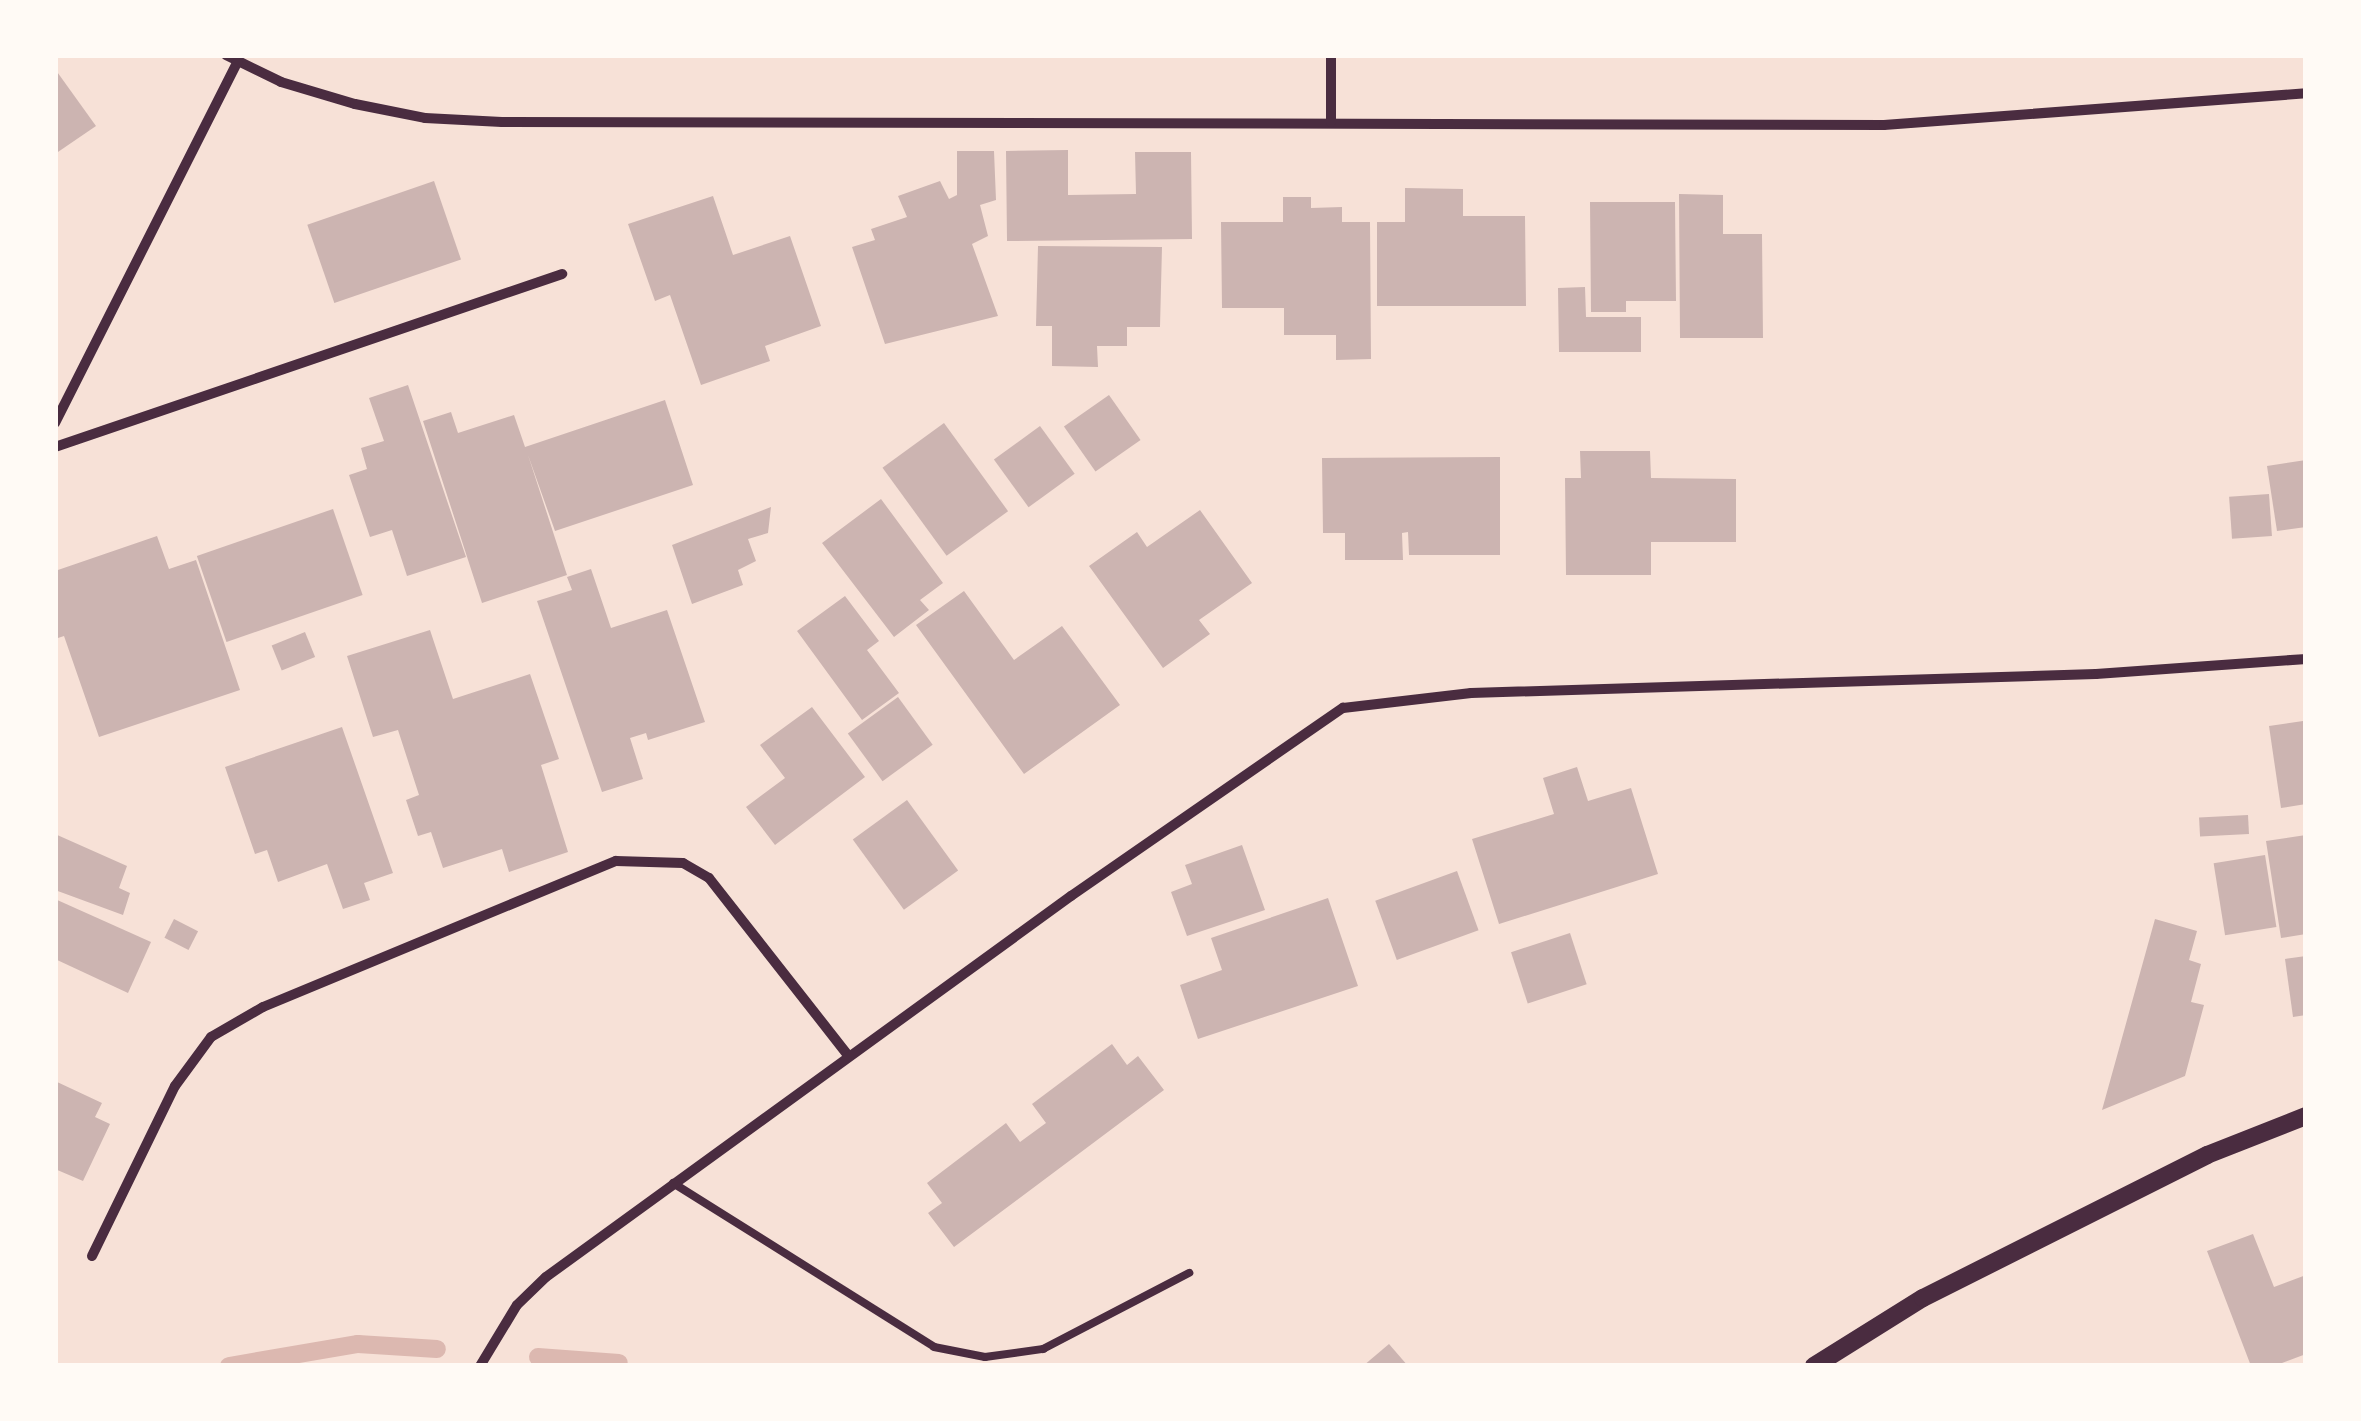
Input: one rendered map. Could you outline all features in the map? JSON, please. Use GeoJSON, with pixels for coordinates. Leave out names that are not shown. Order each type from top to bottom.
{"type":"FeatureCollection","features":[{"type":"Feature","properties":{"kind":"street"},"geometry":{"type":"LineString","coordinates":[[226,55],[281,82],[425,118],[1884,125],[2306,93]]}},
{"type":"Feature","properties":{"kind":"street"},"geometry":{"type":"LineString","coordinates":[[1331,55],[1331,122]]}},
{"type":"Feature","properties":{"kind":"street"},"geometry":{"type":"LineString","coordinates":[[55,423],[237,62]]}},
{"type":"Feature","properties":{"kind":"street"},"geometry":{"type":"LineString","coordinates":[[55,447],[562,274]]}},
{"type":"Feature","properties":{"kind":"street"},"geometry":{"type":"LineString","coordinates":[[480,1366],[517,1305],[546,1277],[848,1056],[1343,708],[1472,693],[2096,674],[2306,659]]}},
{"type":"Feature","properties":{"kind":"street"},"geometry":{"type":"LineString","coordinates":[[92,1256],[175,1086],[211,1036],[263,1006],[616,861],[683,863],[709,878],[848,1056]]}},
{"type":"Feature","properties":{"kind":"street"},"geometry":{"type":"LineString","coordinates":[[1814,1366],[1976,1271],[2207,1155],[2306,1116]]}},
{"type":"Feature","properties":{"kind":"lane"},"geometry":{"type":"LineString","coordinates":[[673,1184],[934,1348],[985,1356],[1043,1349],[1189,1273]]}},
{"type":"Feature","properties":{"kind":"building"},"geometry":{"type":"Polygon","coordinates":[[[55,69],[96,126],[55,154],[55,69]]]}},
{"type":"Feature","properties":{"kind":"building"},"geometry":{"type":"Polygon","coordinates":[[[1068,150],[1068,195],[1136,194],[1135,152],[1191,152],[1192,239],[1007,241],[1006,151],[1068,150]]]}},
{"type":"Feature","properties":{"kind":"building"},"geometry":{"type":"Polygon","coordinates":[[[957,151],[994,151],[996,200],[980,205],[988,236],[972,244],[998,316],[885,344],[852,247],[875,240],[871,229],[907,217],[898,196],[940,181],[949,199],[957,195],[957,151]]]}},
{"type":"Feature","properties":{"kind":"building"},"geometry":{"type":"Polygon","coordinates":[[[434,181],[461,259],[334,303],[307,225],[434,181]]]}},
{"type":"Feature","properties":{"kind":"building"},"geometry":{"type":"Polygon","coordinates":[[[1405,188],[1463,189],[1463,216],[1525,216],[1526,306],[1377,306],[1377,222],[1405,222],[1405,188]]]}},
{"type":"Feature","properties":{"kind":"building"},"geometry":{"type":"Polygon","coordinates":[[[1679,194],[1723,195],[1723,234],[1762,234],[1763,338],[1680,338],[1679,194]]]}},
{"type":"Feature","properties":{"kind":"building"},"geometry":{"type":"Polygon","coordinates":[[[713,196],[733,255],[790,236],[821,326],[765,346],[770,361],[701,385],[670,295],[655,301],[628,224],[713,196]]]}},
{"type":"Feature","properties":{"kind":"building"},"geometry":{"type":"Polygon","coordinates":[[[1283,197],[1311,197],[1311,208],[1342,207],[1342,222],[1370,222],[1371,359],[1336,360],[1336,335],[1284,335],[1284,308],[1222,308],[1221,222],[1283,222],[1283,197]]]}},
{"type":"Feature","properties":{"kind":"building"},"geometry":{"type":"Polygon","coordinates":[[[1590,202],[1675,202],[1676,301],[1626,301],[1626,312],[1591,312],[1590,202]]]}},
{"type":"Feature","properties":{"kind":"building"},"geometry":{"type":"Polygon","coordinates":[[[1038,246],[1162,247],[1160,327],[1127,327],[1127,346],[1097,346],[1098,367],[1052,366],[1052,326],[1036,326],[1038,246]]]}},
{"type":"Feature","properties":{"kind":"building"},"geometry":{"type":"Polygon","coordinates":[[[1585,287],[1586,317],[1641,317],[1641,352],[1559,352],[1558,288],[1585,287]]]}},
{"type":"Feature","properties":{"kind":"building"},"geometry":{"type":"Polygon","coordinates":[[[408,385],[466,557],[407,576],[392,530],[370,537],[349,475],[367,469],[361,448],[384,441],[369,398],[408,385]]]}},
{"type":"Feature","properties":{"kind":"building"},"geometry":{"type":"Polygon","coordinates":[[[1109,395],[1141,440],[1095,472],[1064,427],[1109,395]]]}},
{"type":"Feature","properties":{"kind":"building"},"geometry":{"type":"Polygon","coordinates":[[[665,400],[693,485],[555,531],[528,455],[567,575],[482,603],[423,421],[451,412],[458,433],[514,415],[525,447],[665,400]]]}},
{"type":"Feature","properties":{"kind":"building"},"geometry":{"type":"Polygon","coordinates":[[[944,423],[1008,511],[947,556],[883,468],[944,423]]]}},
{"type":"Feature","properties":{"kind":"building"},"geometry":{"type":"Polygon","coordinates":[[[1040,426],[1075,474],[1029,507],[994,460],[1040,426]]]}},
{"type":"Feature","properties":{"kind":"building"},"geometry":{"type":"Polygon","coordinates":[[[1580,451],[1650,451],[1651,478],[1736,479],[1736,542],[1651,542],[1651,575],[1566,575],[1565,478],[1581,478],[1580,451]]]}},
{"type":"Feature","properties":{"kind":"building"},"geometry":{"type":"Polygon","coordinates":[[[1500,457],[1500,555],[1409,555],[1408,532],[1402,533],[1403,560],[1345,560],[1345,533],[1323,533],[1322,458],[1500,457]]]}},
{"type":"Feature","properties":{"kind":"building"},"geometry":{"type":"Polygon","coordinates":[[[2306,460],[2306,527],[2277,531],[2267,466],[2306,460]]]}},
{"type":"Feature","properties":{"kind":"building"},"geometry":{"type":"Polygon","coordinates":[[[2269,494],[2272,536],[2232,539],[2229,497],[2269,494]]]}},
{"type":"Feature","properties":{"kind":"building"},"geometry":{"type":"Polygon","coordinates":[[[881,499],[943,583],[920,600],[929,610],[894,637],[822,543],[881,499]]]}},
{"type":"Feature","properties":{"kind":"building"},"geometry":{"type":"Polygon","coordinates":[[[771,507],[768,533],[748,539],[756,561],[738,570],[743,585],[692,604],[672,545],[771,507]]]}},
{"type":"Feature","properties":{"kind":"building"},"geometry":{"type":"Polygon","coordinates":[[[333,509],[363,595],[226,642],[197,556],[333,509]]]}},
{"type":"Feature","properties":{"kind":"building"},"geometry":{"type":"Polygon","coordinates":[[[1200,510],[1252,583],[1199,620],[1210,634],[1163,668],[1089,566],[1137,532],[1147,547],[1200,510]]]}},
{"type":"Feature","properties":{"kind":"building"},"geometry":{"type":"Polygon","coordinates":[[[157,536],[169,569],[196,560],[240,690],[99,737],[64,636],[55,639],[55,571],[157,536]]]}},
{"type":"Feature","properties":{"kind":"building"},"geometry":{"type":"Polygon","coordinates":[[[591,569],[611,628],[667,610],[705,722],[648,740],[646,733],[630,738],[643,779],[602,792],[537,601],[572,590],[567,577],[591,569]]]}},
{"type":"Feature","properties":{"kind":"building"},"geometry":{"type":"Polygon","coordinates":[[[964,591],[1014,660],[1062,626],[1120,705],[1024,774],[916,625],[964,591]]]}},
{"type":"Feature","properties":{"kind":"building"},"geometry":{"type":"Polygon","coordinates":[[[845,596],[879,641],[867,650],[899,693],[862,720],[797,631],[845,596]]]}},
{"type":"Feature","properties":{"kind":"building"},"geometry":{"type":"Polygon","coordinates":[[[430,630],[453,699],[530,674],[559,759],[541,765],[568,852],[509,872],[502,849],[443,868],[431,832],[418,836],[406,800],[419,795],[398,730],[373,737],[347,656],[430,630]]]}},
{"type":"Feature","properties":{"kind":"building"},"geometry":{"type":"Polygon","coordinates":[[[305,632],[315,657],[282,671],[272,645],[305,632]]]}},
{"type":"Feature","properties":{"kind":"building"},"geometry":{"type":"Polygon","coordinates":[[[898,697],[933,745],[883,781],[848,733],[898,697]]]}},
{"type":"Feature","properties":{"kind":"building"},"geometry":{"type":"Polygon","coordinates":[[[812,707],[865,777],[775,845],[746,807],[785,778],[760,745],[812,707]]]}},
{"type":"Feature","properties":{"kind":"building"},"geometry":{"type":"Polygon","coordinates":[[[2303,721],[2306,804],[2281,808],[2269,726],[2303,721]]]}},
{"type":"Feature","properties":{"kind":"building"},"geometry":{"type":"Polygon","coordinates":[[[342,727],[393,873],[364,883],[370,900],[343,909],[327,864],[278,882],[267,850],[255,854],[225,767],[342,727]]]}},
{"type":"Feature","properties":{"kind":"building"},"geometry":{"type":"Polygon","coordinates":[[[1577,767],[1588,801],[1631,788],[1658,874],[1499,924],[1472,839],[1554,814],[1543,778],[1577,767]]]}},
{"type":"Feature","properties":{"kind":"building"},"geometry":{"type":"Polygon","coordinates":[[[907,800],[958,870],[904,910],[853,839],[907,800]]]}},
{"type":"Feature","properties":{"kind":"building"},"geometry":{"type":"Polygon","coordinates":[[[2248,815],[2249,834],[2200,837],[2199,818],[2248,815]]]}},
{"type":"Feature","properties":{"kind":"building"},"geometry":{"type":"Polygon","coordinates":[[[55,834],[127,866],[119,888],[130,893],[123,915],[55,890],[55,834]]]}},
{"type":"Feature","properties":{"kind":"building"},"geometry":{"type":"Polygon","coordinates":[[[2306,835],[2306,934],[2281,938],[2266,841],[2306,835]]]}},
{"type":"Feature","properties":{"kind":"building"},"geometry":{"type":"Polygon","coordinates":[[[1242,845],[1265,910],[1187,936],[1171,892],[1192,884],[1185,865],[1242,845]]]}},
{"type":"Feature","properties":{"kind":"building"},"geometry":{"type":"Polygon","coordinates":[[[2265,855],[2276,927],[2225,935],[2214,863],[2265,855]]]}},
{"type":"Feature","properties":{"kind":"building"},"geometry":{"type":"Polygon","coordinates":[[[1457,871],[1479,930],[1397,960],[1375,901],[1457,871]]]}},
{"type":"Feature","properties":{"kind":"building"},"geometry":{"type":"Polygon","coordinates":[[[1328,898],[1358,986],[1198,1039],[1180,985],[1222,970],[1211,938],[1328,898]]]}},
{"type":"Feature","properties":{"kind":"building"},"geometry":{"type":"Polygon","coordinates":[[[55,899],[151,942],[128,993],[55,959],[55,899]]]}},
{"type":"Feature","properties":{"kind":"building"},"geometry":{"type":"Polygon","coordinates":[[[174,919],[198,931],[189,950],[164,938],[174,919]]]}},
{"type":"Feature","properties":{"kind":"building"},"geometry":{"type":"Polygon","coordinates":[[[2155,919],[2197,931],[2189,960],[2201,964],[2191,1002],[2204,1005],[2185,1076],[2102,1110],[2155,919]]]}},
{"type":"Feature","properties":{"kind":"building"},"geometry":{"type":"Polygon","coordinates":[[[1570,933],[1587,984],[1528,1004],[1511,952],[1570,933]]]}},
{"type":"Feature","properties":{"kind":"building"},"geometry":{"type":"Polygon","coordinates":[[[2306,956],[2306,1015],[2293,1017],[2285,959],[2306,956]]]}},
{"type":"Feature","properties":{"kind":"building"},"geometry":{"type":"Polygon","coordinates":[[[1112,1044],[1127,1065],[1138,1056],[1164,1090],[954,1247],[928,1213],[942,1203],[927,1183],[1006,1123],[1020,1142],[1046,1123],[1032,1104],[1112,1044]]]}},
{"type":"Feature","properties":{"kind":"building"},"geometry":{"type":"Polygon","coordinates":[[[55,1081],[102,1103],[95,1117],[110,1124],[83,1181],[55,1169],[55,1081]]]}},
{"type":"Feature","properties":{"kind":"building"},"geometry":{"type":"Polygon","coordinates":[[[2253,1234],[2274,1287],[2306,1275],[2306,1354],[2274,1366],[2251,1366],[2207,1251],[2253,1234]]]}},
{"type":"Feature","properties":{"kind":"building"},"geometry":{"type":"Polygon","coordinates":[[[1389,1344],[1408,1366],[1363,1366],[1389,1344]]]}},
{"type":"Feature","properties":{"kind":"waterway"},"geometry":{"type":"LineString","coordinates":[[229,1366],[358,1344],[437,1349]]}},
{"type":"Feature","properties":{"kind":"waterway"},"geometry":{"type":"LineString","coordinates":[[538,1357],[619,1363]]}}]}
